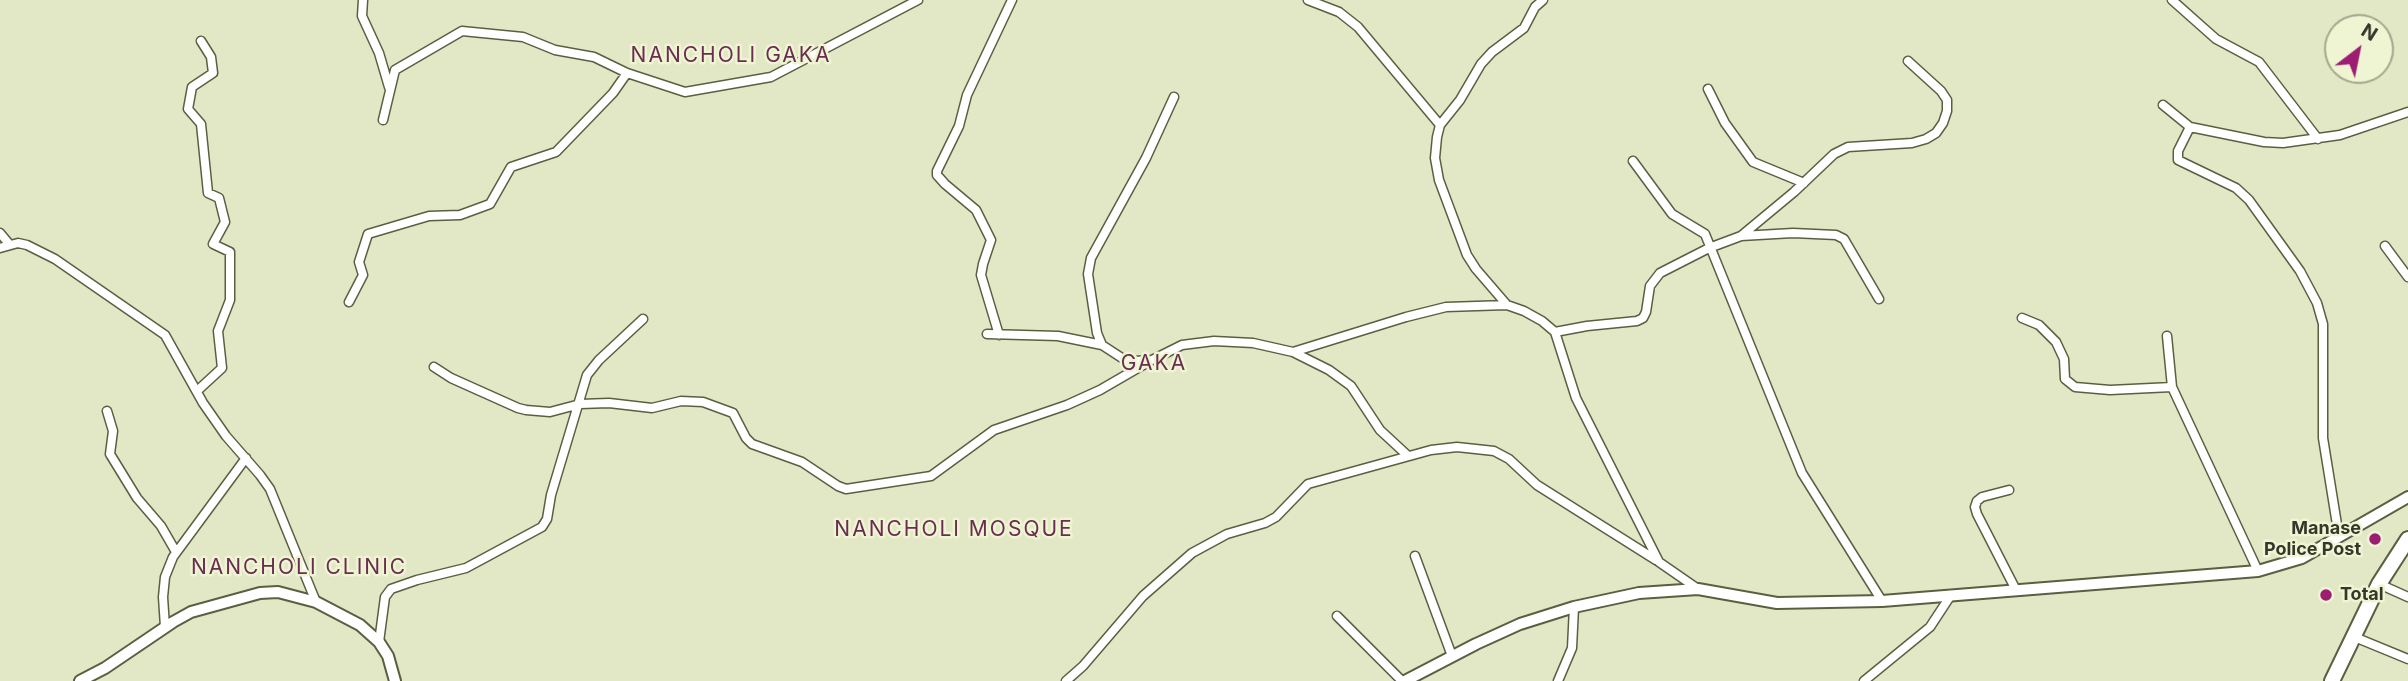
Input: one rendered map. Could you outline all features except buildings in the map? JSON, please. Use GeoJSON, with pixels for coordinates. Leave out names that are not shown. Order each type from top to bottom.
{"type":"FeatureCollection","features":[{"type":"Feature","properties":{"kind":"highway"},"geometry":{"type":"LineString","coordinates":[[2332,681],[2379,584],[2408,539]]}},
{"type":"Feature","properties":{"kind":"street"},"geometry":{"type":"LineString","coordinates":[[363,0],[362,16],[379,53],[389,88]]}},
{"type":"Feature","properties":{"kind":"street"},"geometry":{"type":"LineString","coordinates":[[383,120],[389,88],[398,67],[462,31],[523,37],[555,50],[594,57],[627,73],[685,92],[771,77],[918,0]]}},
{"type":"Feature","properties":{"kind":"street"},"geometry":{"type":"LineString","coordinates":[[999,335],[982,275],[991,240],[976,210],[945,184],[937,171],[959,126],[967,95],[1012,0]]}},
{"type":"Feature","properties":{"kind":"street"},"geometry":{"type":"LineString","coordinates":[[1308,0],[1339,12],[1358,27],[1440,125]]}},
{"type":"Feature","properties":{"kind":"street"},"geometry":{"type":"LineString","coordinates":[[1544,0],[1535,7],[1524,28],[1492,52],[1481,64],[1460,100],[1440,125],[1435,158],[1439,180],[1457,231],[1476,270],[1507,305],[1542,321],[1555,332],[1576,398],[1659,562]]}},
{"type":"Feature","properties":{"kind":"street"},"geometry":{"type":"LineString","coordinates":[[2172,0],[2216,40],[2259,62],[2318,139]]}},
{"type":"Feature","properties":{"kind":"street"},"geometry":{"type":"LineString","coordinates":[[197,391],[222,368],[218,331],[230,300],[230,252],[213,244],[225,222],[219,198],[208,193],[201,124],[188,109],[192,87],[213,73],[211,57],[201,41]]}},
{"type":"Feature","properties":{"kind":"street"},"geometry":{"type":"LineString","coordinates":[[1741,236],[1834,154],[1848,147],[1912,143],[1936,133],[1947,111],[1947,100],[1941,91],[1908,61]]}},
{"type":"Feature","properties":{"kind":"street"},"geometry":{"type":"LineString","coordinates":[[349,302],[363,275],[359,262],[368,234],[429,216],[460,215],[490,204],[510,167],[556,152],[613,93],[627,73]]}},
{"type":"Feature","properties":{"kind":"street"},"geometry":{"type":"LineString","coordinates":[[1708,89],[1726,123],[1752,162],[1804,183]]}},
{"type":"Feature","properties":{"kind":"street"},"geometry":{"type":"LineString","coordinates":[[1102,345],[1097,333],[1088,274],[1091,258],[1146,158],[1174,97]]}},
{"type":"Feature","properties":{"kind":"street"},"geometry":{"type":"LineString","coordinates":[[2163,105],[2190,127],[2264,142],[2283,143],[2351,132],[2408,112]]}},
{"type":"Feature","properties":{"kind":"street"},"geometry":{"type":"LineString","coordinates":[[2190,127],[2178,151],[2178,160],[2236,187],[2249,200],[2300,271],[2317,303],[2323,324],[2323,438],[2339,537]]}},
{"type":"Feature","properties":{"kind":"street"},"geometry":{"type":"LineString","coordinates":[[1633,162],[1672,214],[1705,234],[1802,473],[1882,601]]}},
{"type":"Feature","properties":{"kind":"street"},"geometry":{"type":"LineString","coordinates":[[0,233],[10,244]]}},
{"type":"Feature","properties":{"kind":"street"},"geometry":{"type":"LineString","coordinates":[[1555,332],[1643,318],[1650,286],[1660,273],[1709,248],[1741,236],[1793,233],[1836,235],[1844,239],[1879,299]]}},
{"type":"Feature","properties":{"kind":"street"},"geometry":{"type":"LineString","coordinates":[[0,248],[10,244],[27,245],[55,259],[165,335],[226,436],[270,489],[316,602]]}},
{"type":"Feature","properties":{"kind":"street"},"geometry":{"type":"LineString","coordinates":[[2385,246],[2408,277]]}},
{"type":"Feature","properties":{"kind":"street"},"geometry":{"type":"LineString","coordinates":[[1293,352],[1446,307],[1507,305]]}},
{"type":"Feature","properties":{"kind":"street"},"geometry":{"type":"LineString","coordinates":[[2022,318],[2039,325],[2056,342],[2064,359],[2065,379],[2075,387],[2110,390],[2172,387]]}},
{"type":"Feature","properties":{"kind":"street"},"geometry":{"type":"LineString","coordinates":[[379,642],[385,597],[391,589],[466,568],[542,527],[547,519],[551,495],[585,381],[591,370],[643,319]]}},
{"type":"Feature","properties":{"kind":"street"},"geometry":{"type":"LineString","coordinates":[[987,334],[1058,336],[1102,345],[1125,360],[1152,360]]}},
{"type":"Feature","properties":{"kind":"street"},"geometry":{"type":"LineString","coordinates":[[2166,336],[2172,387],[2258,571]]}},
{"type":"Feature","properties":{"kind":"street"},"geometry":{"type":"LineString","coordinates":[[434,367],[451,378],[518,408],[550,412],[580,404],[609,403],[652,408],[692,401],[729,410],[736,415],[746,438],[752,444],[802,462],[846,489],[931,476],[993,430],[1067,405],[1182,345],[1214,341],[1253,343],[1293,352],[1329,370],[1351,386],[1380,429],[1407,455]]}},
{"type":"Feature","properties":{"kind":"street"},"geometry":{"type":"LineString","coordinates":[[107,411],[113,431],[110,454],[137,498],[161,526],[176,552]]}},
{"type":"Feature","properties":{"kind":"street"},"geometry":{"type":"LineString","coordinates":[[1066,681],[1083,666],[1143,596],[1192,553],[1227,534],[1276,517],[1308,484],[1407,455],[1457,447],[1494,452],[1508,459],[1537,485],[1698,589]]}},
{"type":"Feature","properties":{"kind":"street"},"geometry":{"type":"LineString","coordinates":[[165,627],[165,577],[176,552],[246,458]]}},
{"type":"Feature","properties":{"kind":"street"},"geometry":{"type":"LineString","coordinates":[[2009,490],[1982,497],[1975,507],[2016,590]]}},
{"type":"Feature","properties":{"kind":"street"},"geometry":{"type":"LineString","coordinates":[[1337,616],[1404,681],[1520,624],[1574,607],[1639,593],[1698,589],[1777,603],[1882,601],[2258,571],[2302,558],[2408,497]]}},
{"type":"Feature","properties":{"kind":"street"},"geometry":{"type":"LineString","coordinates":[[1415,556],[1452,656]]}},
{"type":"Feature","properties":{"kind":"street"},"geometry":{"type":"LineString","coordinates":[[2379,584],[2408,597]]}},
{"type":"Feature","properties":{"kind":"street"},"geometry":{"type":"LineString","coordinates":[[80,681],[191,612],[260,593],[278,592],[316,602],[360,625],[379,642],[388,656],[395,681]]}},
{"type":"Feature","properties":{"kind":"street"},"geometry":{"type":"LineString","coordinates":[[1864,681],[1930,628],[1951,595]]}},
{"type":"Feature","properties":{"kind":"street"},"geometry":{"type":"LineString","coordinates":[[1558,681],[1572,648],[1574,607]]}},
{"type":"Feature","properties":{"kind":"street"},"geometry":{"type":"LineString","coordinates":[[2352,636],[2408,659]]}},
{"type":"Feature","properties":{"kind":"place","name":"Manase Police Post"},"geometry":{"type":"Point","coordinates":[2375,539]}},
{"type":"Feature","properties":{"kind":"place","name":"Total"},"geometry":{"type":"Point","coordinates":[2326,595]}},
{"type":"Feature","properties":{"kind":"district","name":"NANCHOLI GAKA"},"geometry":{"type":"Point","coordinates":[731,56]}},
{"type":"Feature","properties":{"kind":"district","name":"GAKA"},"geometry":{"type":"Point","coordinates":[1154,364]}},
{"type":"Feature","properties":{"kind":"district","name":"NANCHOLI MOSQUE"},"geometry":{"type":"Point","coordinates":[954,530]}},
{"type":"Feature","properties":{"kind":"district","name":"NANCHOLI CLINIC"},"geometry":{"type":"Point","coordinates":[299,568]}}]}
